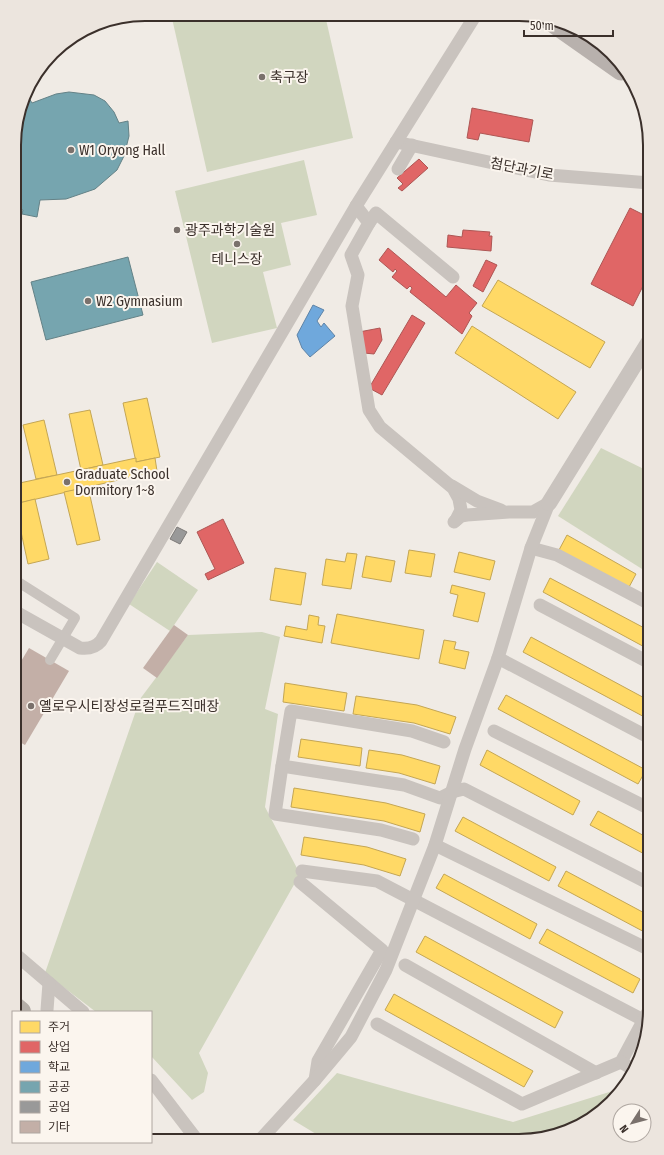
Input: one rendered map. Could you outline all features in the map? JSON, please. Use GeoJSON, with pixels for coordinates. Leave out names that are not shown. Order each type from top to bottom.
{"type":"FeatureCollection","features":[{"type":"Feature","properties":{"kind":"main road"},"geometry":{"type":"LineString","coordinates":[[562,29],[612,64]]}},
{"type":"Feature","properties":{"kind":"street"},"geometry":{"type":"LineString","coordinates":[[21,615],[83,649],[95,646],[101,641],[356,206],[472,21]]}},
{"type":"Feature","properties":{"kind":"street","name":"첨단과기로"},"geometry":{"type":"LineString","coordinates":[[396,142],[549,175],[643,182]]}},
{"type":"Feature","properties":{"kind":"street"},"geometry":{"type":"LineString","coordinates":[[398,169],[412,145]]}},
{"type":"Feature","properties":{"kind":"street"},"geometry":{"type":"LineString","coordinates":[[356,206],[369,224]]}},
{"type":"Feature","properties":{"kind":"street"},"geometry":{"type":"LineString","coordinates":[[453,277],[376,213],[351,255],[358,275],[352,306],[369,410],[380,427],[450,484],[477,501],[508,512]]}},
{"type":"Feature","properties":{"kind":"street"},"geometry":{"type":"LineString","coordinates":[[266,1134],[315,1080],[356,1029],[386,970],[415,900],[435,845],[465,749],[498,658],[531,548],[549,503],[643,351]]}},
{"type":"Feature","properties":{"kind":"street"},"geometry":{"type":"LineString","coordinates":[[450,484],[461,504],[460,514],[453,523],[467,515],[532,512],[549,503]]}},
{"type":"Feature","properties":{"kind":"street"},"geometry":{"type":"LineString","coordinates":[[531,548],[557,555],[643,600]]}},
{"type":"Feature","properties":{"kind":"street"},"geometry":{"type":"LineString","coordinates":[[21,584],[76,618],[50,660]]}},
{"type":"Feature","properties":{"kind":"street"},"geometry":{"type":"LineString","coordinates":[[540,606],[643,659]]}},
{"type":"Feature","properties":{"kind":"street"},"geometry":{"type":"LineString","coordinates":[[498,658],[643,734]]}},
{"type":"Feature","properties":{"kind":"street"},"geometry":{"type":"LineString","coordinates":[[413,839],[381,830],[275,814],[291,711],[412,731],[444,742]]}},
{"type":"Feature","properties":{"kind":"street"},"geometry":{"type":"LineString","coordinates":[[494,731],[643,806]]}},
{"type":"Feature","properties":{"kind":"street"},"geometry":{"type":"LineString","coordinates":[[282,766],[404,785],[440,798],[452,792],[464,789],[643,880]]}},
{"type":"Feature","properties":{"kind":"street"},"geometry":{"type":"LineString","coordinates":[[435,845],[643,947]]}},
{"type":"Feature","properties":{"kind":"street"},"geometry":{"type":"LineString","coordinates":[[315,1080],[318,1061],[382,950],[301,876],[378,881],[643,1020]]}},
{"type":"Feature","properties":{"kind":"street"},"geometry":{"type":"LineString","coordinates":[[21,959],[82,1011]]}},
{"type":"Feature","properties":{"kind":"street"},"geometry":{"type":"LineString","coordinates":[[405,965],[596,1073]]}},
{"type":"Feature","properties":{"kind":"street"},"geometry":{"type":"LineString","coordinates":[[47,1010],[48,983]]}},
{"type":"Feature","properties":{"kind":"street"},"geometry":{"type":"LineString","coordinates":[[376,1024],[522,1104],[621,1062],[642,1029]]}},
{"type":"Feature","properties":{"kind":"street"},"geometry":{"type":"LineString","coordinates":[[621,1062],[629,1067]]}},
{"type":"Feature","properties":{"kind":"street"},"geometry":{"type":"LineString","coordinates":[[152,1081],[192,1134]]}},
{"type":"Feature","properties":{"kind":"green space","name":"축구장"},"geometry":{"type":"Polygon","coordinates":[[[173,21],[326,21],[353,138],[207,172],[173,21]]]}},
{"type":"Feature","properties":{"kind":"green space","name":"테니스장"},"geometry":{"type":"Polygon","coordinates":[[[304,160],[317,215],[281,223],[291,265],[263,272],[277,328],[212,343],[175,191],[304,160]]]}},
{"type":"Feature","properties":{"kind":"green space"},"geometry":{"type":"Polygon","coordinates":[[[601,448],[643,469],[643,570],[558,516],[601,448]]]}},
{"type":"Feature","properties":{"kind":"green space"},"geometry":{"type":"Polygon","coordinates":[[[157,562],[198,590],[170,631],[129,604],[157,562]]]}},
{"type":"Feature","properties":{"kind":"green space"},"geometry":{"type":"Polygon","coordinates":[[[262,632],[280,637],[265,709],[278,714],[265,807],[300,874],[199,1053],[208,1073],[204,1092],[192,1100],[152,1057],[152,1011],[95,1011],[45,973],[140,699],[188,635],[262,632]]]}},
{"type":"Feature","properties":{"kind":"green space"},"geometry":{"type":"Polygon","coordinates":[[[337,1073],[513,1122],[613,1091],[607,1098],[581,1117],[566,1125],[535,1133],[316,1134],[293,1120],[337,1073]]]}},
{"type":"Feature","properties":{"kind":"building: 주거"},"geometry":{"type":"Polygon","coordinates":[[[498,280],[605,342],[590,368],[482,306],[498,280]]]}},
{"type":"Feature","properties":{"kind":"building: 주거"},"geometry":{"type":"Polygon","coordinates":[[[472,326],[576,392],[558,419],[455,353],[472,326]]]}},
{"type":"Feature","properties":{"kind":"building: 주거"},"geometry":{"type":"Polygon","coordinates":[[[147,398],[160,457],[136,462],[123,403],[147,398]]]}},
{"type":"Feature","properties":{"kind":"building: 주거"},"geometry":{"type":"Polygon","coordinates":[[[90,410],[103,465],[81,470],[69,414],[90,410]]]}},
{"type":"Feature","properties":{"kind":"building: 주거"},"geometry":{"type":"Polygon","coordinates":[[[44,420],[57,475],[36,479],[23,425],[44,420]]]}},
{"type":"Feature","properties":{"kind":"building: 주거","name":"Graduate School Dormitory 1~8"},"geometry":{"type":"Polygon","coordinates":[[[136,458],[136,462],[155,458],[157,471],[21,503],[21,483],[136,458]]]}},
{"type":"Feature","properties":{"kind":"building: 주거"},"geometry":{"type":"Polygon","coordinates":[[[88,487],[100,540],[77,545],[64,492],[88,487]]]}},
{"type":"Feature","properties":{"kind":"building: 주거"},"geometry":{"type":"Polygon","coordinates":[[[35,499],[49,559],[28,564],[21,532],[21,502],[35,499]]]}},
{"type":"Feature","properties":{"kind":"building: 주거"},"geometry":{"type":"Polygon","coordinates":[[[567,535],[636,574],[628,589],[559,550],[567,535]]]}},
{"type":"Feature","properties":{"kind":"building: 주거"},"geometry":{"type":"Polygon","coordinates":[[[409,550],[435,554],[431,577],[405,573],[409,550]]]}},
{"type":"Feature","properties":{"kind":"building: 주거"},"geometry":{"type":"Polygon","coordinates":[[[459,552],[495,561],[490,580],[454,572],[459,552]]]}},
{"type":"Feature","properties":{"kind":"building: 주거"},"geometry":{"type":"Polygon","coordinates":[[[347,553],[357,554],[351,589],[322,585],[326,559],[345,562],[347,553]]]}},
{"type":"Feature","properties":{"kind":"building: 주거"},"geometry":{"type":"Polygon","coordinates":[[[366,556],[395,561],[391,582],[362,577],[366,556]]]}},
{"type":"Feature","properties":{"kind":"building: 주거"},"geometry":{"type":"Polygon","coordinates":[[[275,568],[306,573],[301,605],[270,600],[275,568]]]}},
{"type":"Feature","properties":{"kind":"building: 주거"},"geometry":{"type":"Polygon","coordinates":[[[550,578],[643,627],[643,646],[543,592],[550,578]]]}},
{"type":"Feature","properties":{"kind":"building: 주거"},"geometry":{"type":"Polygon","coordinates":[[[452,585],[485,593],[478,622],[453,616],[458,595],[450,593],[452,585]]]}},
{"type":"Feature","properties":{"kind":"building: 주거"},"geometry":{"type":"Polygon","coordinates":[[[337,614],[424,630],[419,659],[331,643],[337,614]]]}},
{"type":"Feature","properties":{"kind":"building: 주거"},"geometry":{"type":"Polygon","coordinates":[[[309,615],[319,617],[318,625],[325,626],[322,643],[284,636],[286,626],[307,630],[309,615]]]}},
{"type":"Feature","properties":{"kind":"building: 주거"},"geometry":{"type":"Polygon","coordinates":[[[531,637],[643,697],[643,716],[523,652],[531,637]]]}},
{"type":"Feature","properties":{"kind":"building: 주거"},"geometry":{"type":"Polygon","coordinates":[[[444,640],[456,642],[454,649],[469,652],[465,669],[439,663],[444,640]]]}},
{"type":"Feature","properties":{"kind":"building: 주거"},"geometry":{"type":"Polygon","coordinates":[[[285,683],[347,693],[344,711],[283,702],[285,683]]]}},
{"type":"Feature","properties":{"kind":"building: 주거"},"geometry":{"type":"Polygon","coordinates":[[[506,695],[643,768],[643,775],[638,784],[498,709],[506,695]]]}},
{"type":"Feature","properties":{"kind":"building: 주거"},"geometry":{"type":"Polygon","coordinates":[[[356,696],[417,705],[456,717],[450,734],[414,723],[353,714],[356,696]]]}},
{"type":"Feature","properties":{"kind":"building: 주거"},"geometry":{"type":"Polygon","coordinates":[[[301,739],[362,748],[360,766],[298,757],[301,739]]]}},
{"type":"Feature","properties":{"kind":"building: 주거"},"geometry":{"type":"Polygon","coordinates":[[[369,750],[402,755],[440,766],[435,784],[399,773],[366,768],[369,750]]]}},
{"type":"Feature","properties":{"kind":"building: 주거"},"geometry":{"type":"Polygon","coordinates":[[[487,750],[580,801],[573,815],[480,765],[487,750]]]}},
{"type":"Feature","properties":{"kind":"building: 주거"},"geometry":{"type":"Polygon","coordinates":[[[294,788],[386,803],[425,814],[420,832],[384,821],[291,807],[294,788]]]}},
{"type":"Feature","properties":{"kind":"building: 주거"},"geometry":{"type":"Polygon","coordinates":[[[598,811],[643,835],[643,853],[590,825],[598,811]]]}},
{"type":"Feature","properties":{"kind":"building: 주거"},"geometry":{"type":"Polygon","coordinates":[[[463,817],[556,867],[549,881],[455,831],[463,817]]]}},
{"type":"Feature","properties":{"kind":"building: 주거"},"geometry":{"type":"Polygon","coordinates":[[[304,837],[367,847],[406,859],[400,876],[364,865],[301,855],[304,837]]]}},
{"type":"Feature","properties":{"kind":"building: 주거"},"geometry":{"type":"Polygon","coordinates":[[[566,871],[643,912],[643,931],[558,886],[566,871]]]}},
{"type":"Feature","properties":{"kind":"building: 주거"},"geometry":{"type":"Polygon","coordinates":[[[444,874],[537,924],[530,939],[436,888],[444,874]]]}},
{"type":"Feature","properties":{"kind":"building: 주거"},"geometry":{"type":"Polygon","coordinates":[[[547,929],[640,979],[633,993],[539,943],[547,929]]]}},
{"type":"Feature","properties":{"kind":"building: 주거"},"geometry":{"type":"Polygon","coordinates":[[[425,936],[563,1012],[555,1028],[416,952],[425,936]]]}},
{"type":"Feature","properties":{"kind":"building: 주거"},"geometry":{"type":"Polygon","coordinates":[[[394,994],[533,1071],[524,1087],[385,1010],[394,994]]]}},
{"type":"Feature","properties":{"kind":"building: 상업"},"geometry":{"type":"Polygon","coordinates":[[[472,108],[533,120],[529,142],[480,133],[478,140],[467,138],[472,108]]]}},
{"type":"Feature","properties":{"kind":"building: 상업"},"geometry":{"type":"Polygon","coordinates":[[[419,159],[428,168],[402,191],[398,188],[403,184],[397,178],[419,159]]]}},
{"type":"Feature","properties":{"kind":"building: 상업"},"geometry":{"type":"Polygon","coordinates":[[[630,208],[643,214],[643,286],[633,306],[591,284],[630,208]]]}},
{"type":"Feature","properties":{"kind":"building: 상업"},"geometry":{"type":"Polygon","coordinates":[[[463,230],[490,232],[489,236],[492,236],[491,251],[447,247],[448,235],[462,237],[463,230]]]}},
{"type":"Feature","properties":{"kind":"building: 상업"},"geometry":{"type":"Polygon","coordinates":[[[388,248],[446,297],[456,285],[477,303],[469,313],[472,316],[462,334],[410,292],[412,288],[410,286],[407,289],[392,277],[397,271],[395,269],[393,272],[379,260],[388,248]]]}},
{"type":"Feature","properties":{"kind":"building: 상업"},"geometry":{"type":"Polygon","coordinates":[[[486,260],[497,265],[483,292],[473,286],[486,260]]]}},
{"type":"Feature","properties":{"kind":"building: 상업"},"geometry":{"type":"Polygon","coordinates":[[[412,315],[425,323],[382,395],[369,388],[412,315]]]}},
{"type":"Feature","properties":{"kind":"building: 상업"},"geometry":{"type":"Polygon","coordinates":[[[380,328],[382,340],[374,354],[364,353],[359,332],[380,328]]]}},
{"type":"Feature","properties":{"kind":"building: 상업"},"geometry":{"type":"Polygon","coordinates":[[[223,519],[244,563],[208,580],[205,574],[215,569],[197,532],[223,519]]]}},
{"type":"Feature","properties":{"kind":"building: 학교"},"geometry":{"type":"Polygon","coordinates":[[[313,305],[324,310],[317,321],[321,327],[324,323],[335,336],[310,357],[302,348],[297,335],[313,305]]]}},
{"type":"Feature","properties":{"kind":"building: 공공","name":"W1 Oryong Hall"},"geometry":{"type":"Polygon","coordinates":[[[69,92],[94,95],[105,101],[114,112],[119,123],[128,121],[129,136],[124,156],[117,170],[95,189],[66,199],[40,200],[37,217],[22,214],[21,145],[25,113],[30,99],[32,103],[56,94],[69,92]]]}},
{"type":"Feature","properties":{"kind":"building: 공공","name":"W2 Gymnasium"},"geometry":{"type":"Polygon","coordinates":[[[128,257],[143,315],[46,340],[31,282],[128,257]]]}},
{"type":"Feature","properties":{"kind":"building: 공업"},"geometry":{"type":"Polygon","coordinates":[[[177,527],[187,532],[180,544],[170,539],[177,527]]]}},
{"type":"Feature","properties":{"kind":"building: 기타"},"geometry":{"type":"Polygon","coordinates":[[[174,625],[188,635],[157,678],[143,668],[174,625]]]}},
{"type":"Feature","properties":{"kind":"building: 기타","name":"옐로우시티장성로컬푸드직매장"},"geometry":{"type":"Polygon","coordinates":[[[29,648],[69,671],[25,745],[21,743],[21,661],[29,648]]]}},
{"type":"Feature","properties":{"kind":"place","name":"축구장"},"geometry":{"type":"Point","coordinates":[262,77]}},
{"type":"Feature","properties":{"kind":"place","name":"W1 Oryong Hall"},"geometry":{"type":"Point","coordinates":[71,150]}},
{"type":"Feature","properties":{"kind":"place","name":"광주과학기술원"},"geometry":{"type":"Point","coordinates":[177,230]}},
{"type":"Feature","properties":{"kind":"place","name":"테니스장"},"geometry":{"type":"Point","coordinates":[237,244]}},
{"type":"Feature","properties":{"kind":"place","name":"W2 Gymnasium"},"geometry":{"type":"Point","coordinates":[88,301]}},
{"type":"Feature","properties":{"kind":"place","name":"Graduate School Dormitory 1~8"},"geometry":{"type":"Point","coordinates":[67,482]}},
{"type":"Feature","properties":{"kind":"place","name":"옐로우시티장성로컬푸드직매장"},"geometry":{"type":"Point","coordinates":[31,706]}}]}
